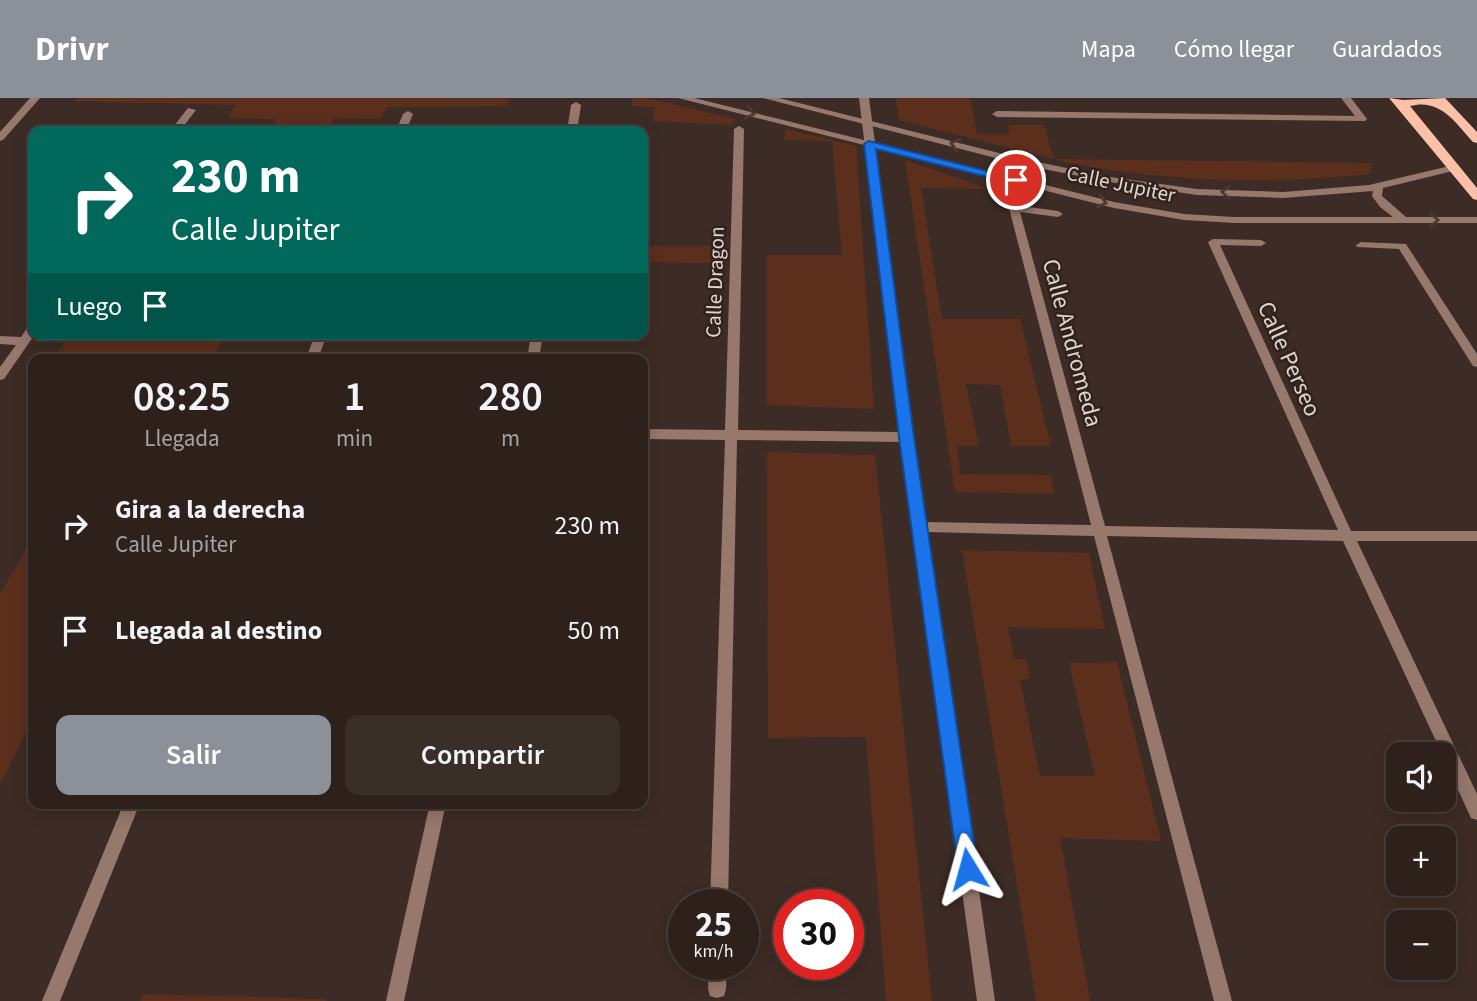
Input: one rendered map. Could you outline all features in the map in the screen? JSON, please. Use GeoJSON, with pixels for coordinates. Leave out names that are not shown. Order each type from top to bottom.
{"type":"FeatureCollection","features":[{"type":"Feature","properties":{"kind":"main road"},"geometry":{"type":"LineString","coordinates":[[1395,98],[1477,196]]}},
{"type":"Feature","properties":{"kind":"main road"},"geometry":{"type":"LineString","coordinates":[[1439,98],[1477,139]]}},
{"type":"Feature","properties":{"kind":"main road"},"geometry":{"type":"LineString","coordinates":[[1404,109],[1404,104],[1419,99],[1430,100],[1449,108]]}},
{"type":"Feature","properties":{"kind":"street"},"geometry":{"type":"LineString","coordinates":[[0,138],[35,98]]}},
{"type":"Feature","properties":{"kind":"street","name":"Calle Jupiter"},"geometry":{"type":"LineString","coordinates":[[683,98],[1114,205],[1184,217],[1477,220]]}},
{"type":"Feature","properties":{"kind":"street","name":"Calle Jupiter"},"geometry":{"type":"LineString","coordinates":[[768,98],[1119,184],[1182,191],[1319,194],[1378,188],[1413,181],[1454,168]]}},
{"type":"Feature","properties":{"kind":"street"},"geometry":{"type":"LineString","coordinates":[[864,98],[907,437],[986,1001]]}},
{"type":"Feature","properties":{"kind":"street"},"geometry":{"type":"LineString","coordinates":[[997,114],[1362,119],[1346,98]]}},
{"type":"Feature","properties":{"kind":"street"},"geometry":{"type":"LineString","coordinates":[[573,126],[576,105]]}},
{"type":"Feature","properties":{"kind":"street"},"geometry":{"type":"LineString","coordinates":[[179,126],[191,110]]}},
{"type":"Feature","properties":{"kind":"street"},"geometry":{"type":"LineString","coordinates":[[403,126],[408,114]]}},
{"type":"Feature","properties":{"kind":"street","name":"Calle Dragon"},"geometry":{"type":"LineString","coordinates":[[719,889],[739,129]]}},
{"type":"Feature","properties":{"kind":"street"},"geometry":{"type":"LineString","coordinates":[[1378,188],[1377,196],[1384,205],[1404,220]]}},
{"type":"Feature","properties":{"kind":"street"},"geometry":{"type":"LineString","coordinates":[[1259,193],[1275,201],[1281,208],[1282,216],[1274,220]]}},
{"type":"Feature","properties":{"kind":"street","name":"Calle Andromeda"},"geometry":{"type":"LineString","coordinates":[[1058,215],[1014,208],[1100,531]]}},
{"type":"Feature","properties":{"kind":"street","name":"Calle Perseo"},"geometry":{"type":"LineString","coordinates":[[1261,243],[1213,242],[1347,536]]}},
{"type":"Feature","properties":{"kind":"street"},"geometry":{"type":"LineString","coordinates":[[1361,245],[1402,246],[1477,363]]}},
{"type":"Feature","properties":{"kind":"street"},"geometry":{"type":"LineString","coordinates":[[0,376],[28,335]]}},
{"type":"Feature","properties":{"kind":"street"},"geometry":{"type":"LineString","coordinates":[[0,340],[24,341]]}},
{"type":"Feature","properties":{"kind":"street"},"geometry":{"type":"LineString","coordinates":[[648,434],[907,437]]}},
{"type":"Feature","properties":{"kind":"street"},"geometry":{"type":"LineString","coordinates":[[920,527],[1347,536],[1477,536]]}},
{"type":"Feature","properties":{"kind":"street"},"geometry":{"type":"LineString","coordinates":[[1100,531],[1223,1001]]}},
{"type":"Feature","properties":{"kind":"street"},"geometry":{"type":"LineString","coordinates":[[1347,536],[1477,812]]}},
{"type":"Feature","properties":{"kind":"street"},"geometry":{"type":"LineString","coordinates":[[51,1001],[130,809]]}},
{"type":"Feature","properties":{"kind":"street"},"geometry":{"type":"LineString","coordinates":[[395,1001],[437,809]]}},
{"type":"Feature","properties":{"kind":"street"},"geometry":{"type":"LineString","coordinates":[[717,980],[717,989]]}},
{"type":"Feature","properties":{"kind":"shaded area"},"geometry":{"type":"Polygon","coordinates":[[[77,98],[509,98],[506,106],[387,107],[381,119],[334,118],[330,126],[272,126],[276,119],[228,118],[235,105],[75,101],[77,98]]]}},
{"type":"Feature","properties":{"kind":"shaded area"},"geometry":{"type":"Polygon","coordinates":[[[632,98],[646,98],[736,119],[730,125],[653,121],[655,107],[632,106],[632,98]]]}},
{"type":"Feature","properties":{"kind":"shaded area"},"geometry":{"type":"Polygon","coordinates":[[[896,98],[970,98],[977,134],[1009,134],[1009,125],[1044,125],[1054,159],[899,120],[896,98]]]}},
{"type":"Feature","properties":{"kind":"shaded area"},"geometry":{"type":"Polygon","coordinates":[[[786,129],[856,146],[874,409],[767,405],[767,255],[842,255],[832,141],[784,140],[786,129]]]}},
{"type":"Feature","properties":{"kind":"shaded area"},"geometry":{"type":"Polygon","coordinates":[[[1054,159],[1372,163],[1370,174],[1258,180],[1143,174],[1054,159]]]}},
{"type":"Feature","properties":{"kind":"shaded area"},"geometry":{"type":"Polygon","coordinates":[[[905,160],[989,189],[921,188],[942,319],[1020,319],[1051,446],[1011,446],[1000,385],[966,384],[979,446],[957,446],[960,474],[1051,475],[1054,494],[955,492],[905,160]]]}},
{"type":"Feature","properties":{"kind":"shaded area"},"geometry":{"type":"Polygon","coordinates":[[[648,246],[722,246],[721,263],[648,262],[648,246]]]}},
{"type":"Feature","properties":{"kind":"shaded area"},"geometry":{"type":"Polygon","coordinates":[[[66,340],[223,340],[216,354],[57,354],[66,340]]]}},
{"type":"Feature","properties":{"kind":"shaded area"},"geometry":{"type":"Polygon","coordinates":[[[767,452],[875,455],[932,1001],[886,1001],[866,737],[768,738],[767,452]]]}},
{"type":"Feature","properties":{"kind":"shaded area"},"geometry":{"type":"Polygon","coordinates":[[[28,546],[28,728],[0,785],[0,594],[28,546]]]}},
{"type":"Feature","properties":{"kind":"shaded area"},"geometry":{"type":"Polygon","coordinates":[[[962,550],[1089,553],[1105,629],[1008,627],[1014,659],[1026,659],[1030,679],[1020,680],[1040,776],[1095,776],[1069,663],[1117,662],[1161,841],[1060,838],[1090,1001],[1036,1001],[962,550]]]}},
{"type":"Feature","properties":{"kind":"shaded area"},"geometry":{"type":"Polygon","coordinates":[[[143,994],[327,999],[140,1001],[143,994]]]}},
{"type":"Feature","properties":{"kind":"route"},"geometry":{"type":"LineString","coordinates":[[968,869],[869,144],[1016,180]]}}]}
